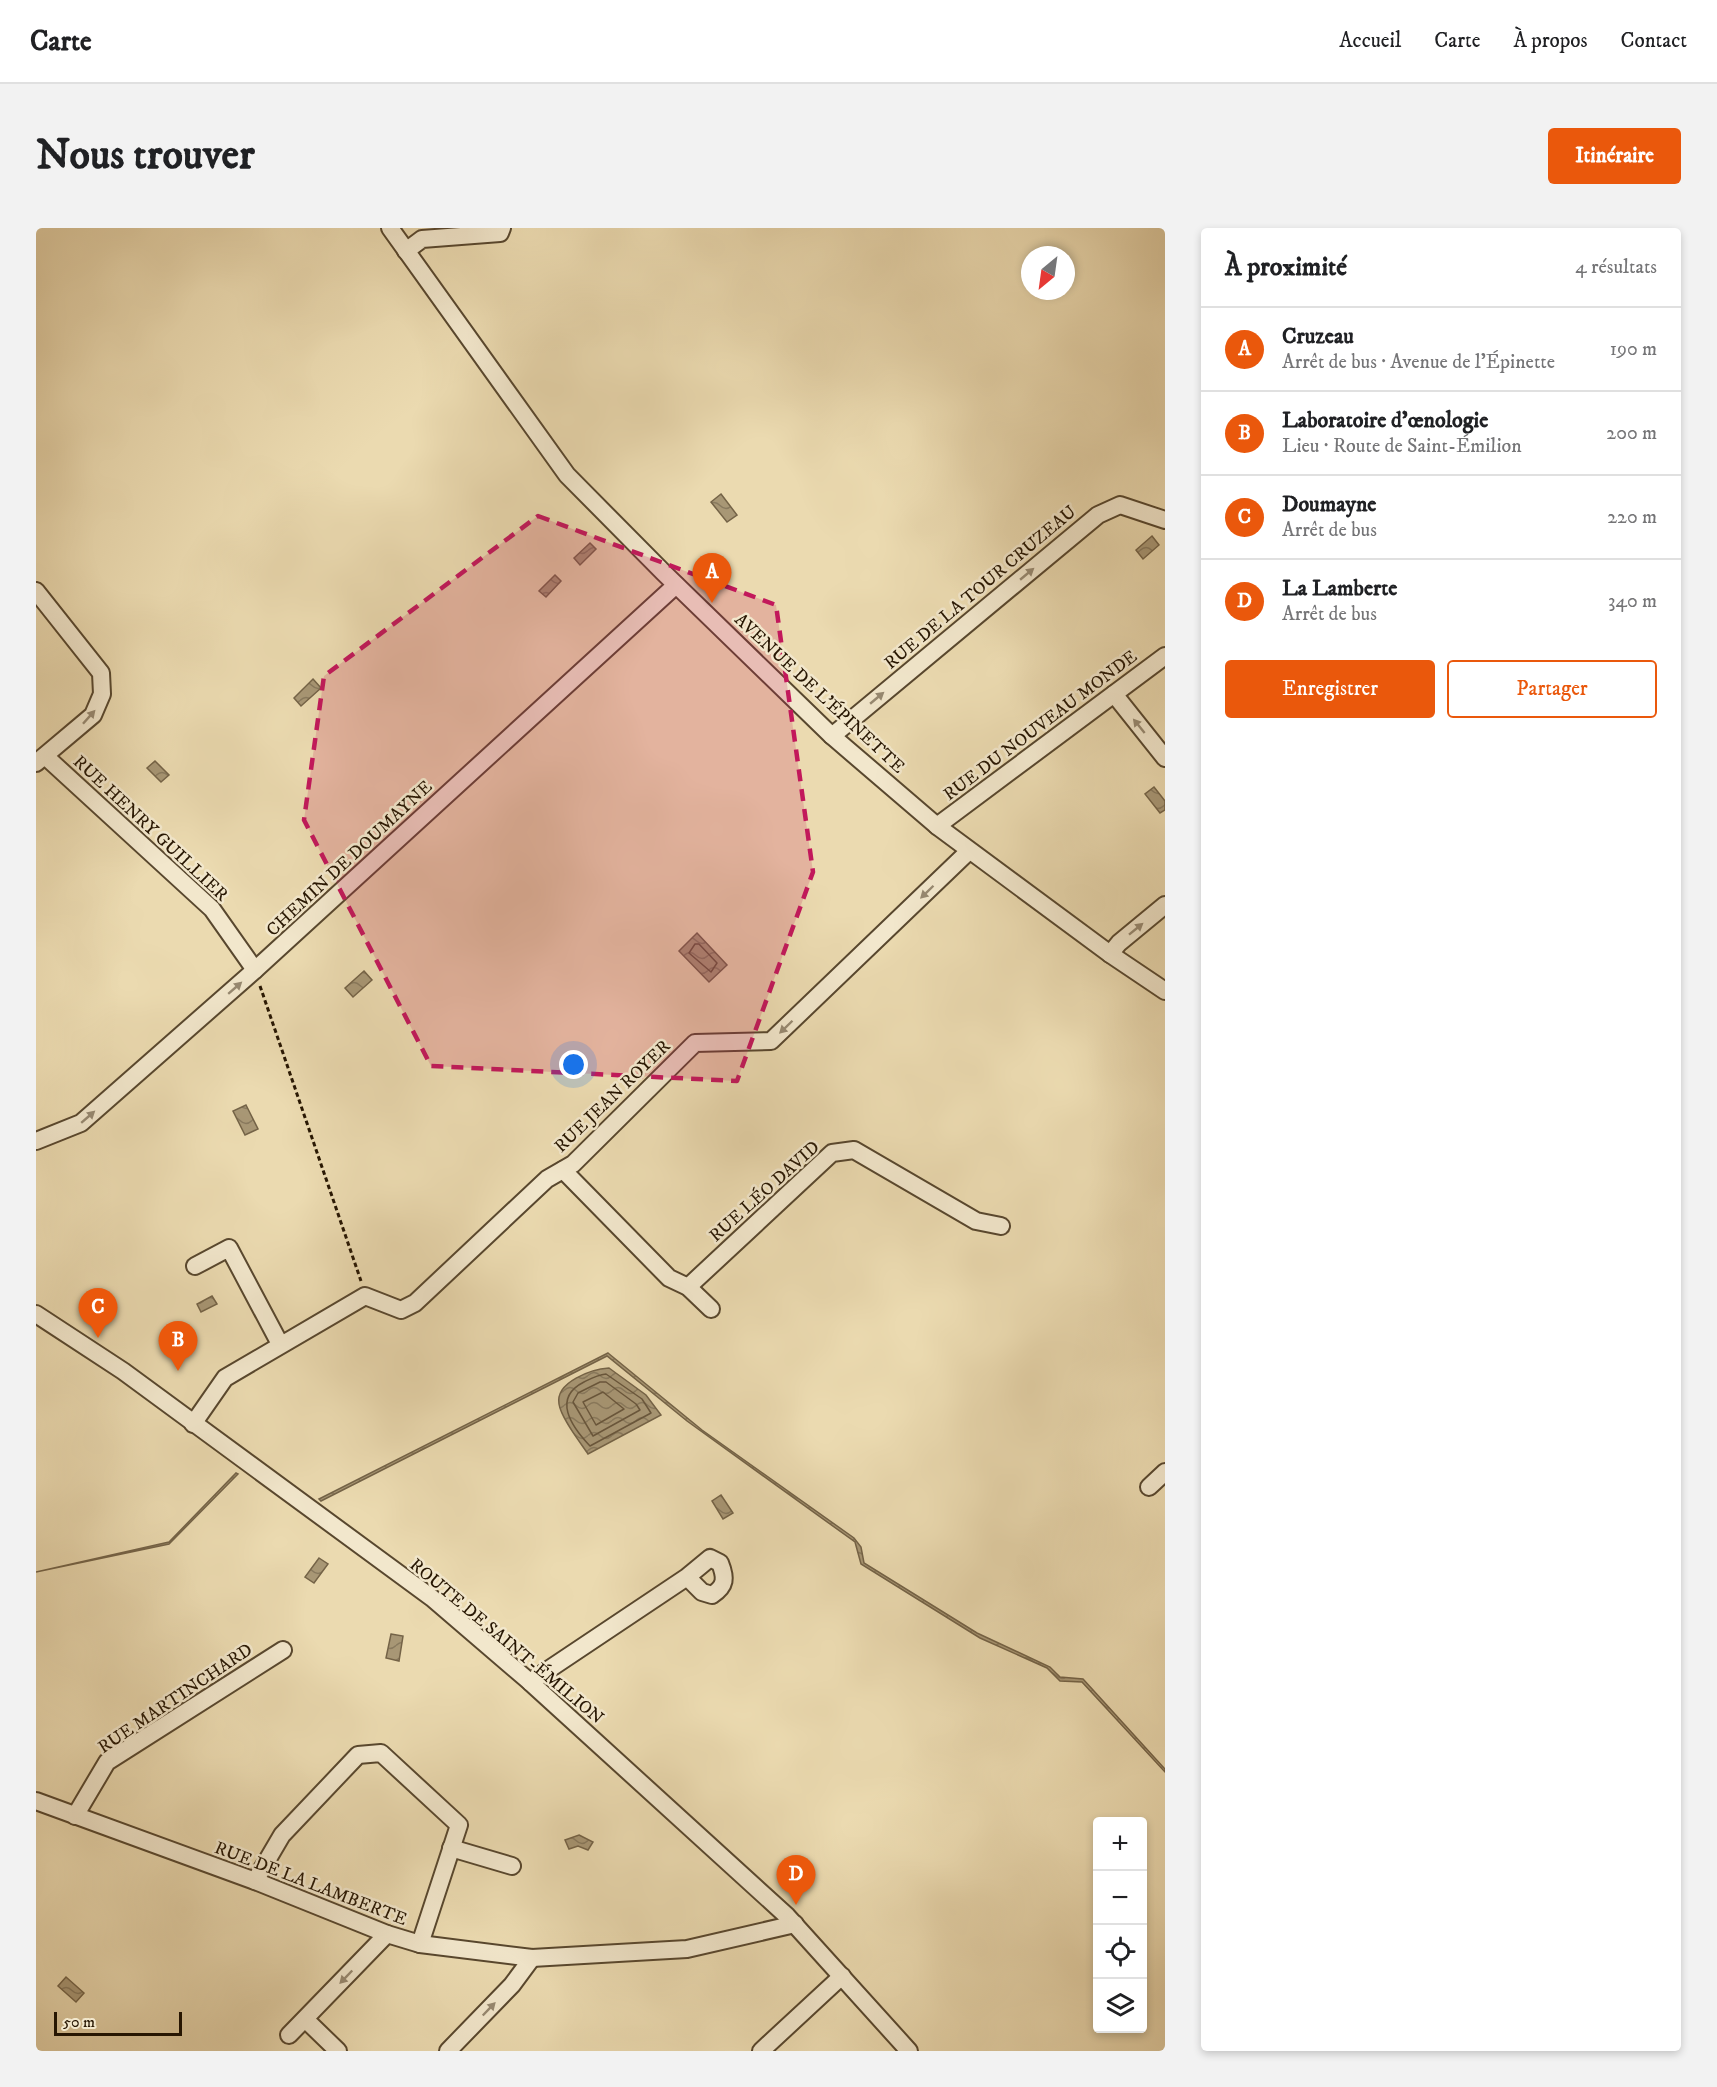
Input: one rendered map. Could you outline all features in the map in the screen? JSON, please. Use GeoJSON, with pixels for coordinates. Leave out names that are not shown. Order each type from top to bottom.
{"type":"FeatureCollection","features":[{"type":"Feature","properties":{"kind":"street","name":"AVENUE DE L'ÉPINETTE"},"geometry":{"type":"LineString","coordinates":[[390,228],[567,475],[676,585],[832,736],[938,826],[1110,954],[1165,991]]}},
{"type":"Feature","properties":{"kind":"street"},"geometry":{"type":"LineString","coordinates":[[406,251],[422,239],[500,233],[502,228]]}},
{"type":"Feature","properties":{"kind":"street","name":"RUE DE LA TOUR CRUZEAU"},"geometry":{"type":"LineString","coordinates":[[832,736],[1098,515],[1120,505],[1165,520]]}},
{"type":"Feature","properties":{"kind":"street","name":"CHEMIN DE DOUMAYNE"},"geometry":{"type":"LineString","coordinates":[[36,1141],[81,1123],[255,970],[676,585]]}},
{"type":"Feature","properties":{"kind":"street"},"geometry":{"type":"LineString","coordinates":[[36,591],[101,673],[102,694],[93,715],[41,759]]}},
{"type":"Feature","properties":{"kind":"street","name":"RUE DU NOUVEAU MONDE"},"geometry":{"type":"LineString","coordinates":[[938,826],[1165,656]]}},
{"type":"Feature","properties":{"kind":"street"},"geometry":{"type":"LineString","coordinates":[[1114,694],[1165,758]]}},
{"type":"Feature","properties":{"kind":"street","name":"RUE HENRY GUILLIER"},"geometry":{"type":"LineString","coordinates":[[41,759],[212,909],[255,970]]}},
{"type":"Feature","properties":{"kind":"street","name":"RUE JEAN ROYER"},"geometry":{"type":"LineString","coordinates":[[365,1296],[401,1310],[415,1303],[547,1179],[573,1164],[695,1043],[771,1041],[969,851]]}},
{"type":"Feature","properties":{"kind":"street"},"geometry":{"type":"LineString","coordinates":[[1110,954],[1119,943],[1165,905]]}},
{"type":"Feature","properties":{"kind":"street","name":"RUE LÉO DAVID"},"geometry":{"type":"LineString","coordinates":[[688,1287],[832,1153],[854,1150],[976,1221],[1001,1226]]}},
{"type":"Feature","properties":{"kind":"street"},"geometry":{"type":"LineString","coordinates":[[563,1170],[669,1278],[688,1287],[711,1309]]}},
{"type":"Feature","properties":{"kind":"street"},"geometry":{"type":"LineString","coordinates":[[195,1266],[229,1248],[280,1344]]}},
{"type":"Feature","properties":{"kind":"street"},"geometry":{"type":"LineString","coordinates":[[193,1424],[225,1378],[365,1296]]}},
{"type":"Feature","properties":{"kind":"street","name":"ROUTE DE SAINT-ÉMILION"},"geometry":{"type":"LineString","coordinates":[[36,1314],[91,1349],[432,1598],[530,1682],[795,1924],[909,2051]]}},
{"type":"Feature","properties":{"kind":"street"},"geometry":{"type":"LineString","coordinates":[[1149,1486],[1165,1472]]}},
{"type":"Feature","properties":{"kind":"street"},"geometry":{"type":"LineString","coordinates":[[530,1682],[687,1577]]}},
{"type":"Feature","properties":{"kind":"street","name":"RUE MARTINCHARD"},"geometry":{"type":"LineString","coordinates":[[75,1815],[107,1762],[283,1650]]}},
{"type":"Feature","properties":{"kind":"street"},"geometry":{"type":"LineString","coordinates":[[255,1881],[282,1835],[358,1755],[381,1753],[459,1825],[420,1944]]}},
{"type":"Feature","properties":{"kind":"street","name":"RUE DE LA LAMBERTE"},"geometry":{"type":"LineString","coordinates":[[36,1801],[255,1881],[387,1935],[420,1944],[532,1958],[687,1949],[795,1924]]}},
{"type":"Feature","properties":{"kind":"street"},"geometry":{"type":"LineString","coordinates":[[451,1848],[512,1866]]}},
{"type":"Feature","properties":{"kind":"street"},"geometry":{"type":"LineString","coordinates":[[289,2035],[387,1935]]}},
{"type":"Feature","properties":{"kind":"street"},"geometry":{"type":"LineString","coordinates":[[448,2051],[513,1984],[532,1958]]}},
{"type":"Feature","properties":{"kind":"street"},"geometry":{"type":"LineString","coordinates":[[761,2051],[842,1976]]}},
{"type":"Feature","properties":{"kind":"street"},"geometry":{"type":"LineString","coordinates":[[305,2019],[338,2051]]}},
{"type":"Feature","properties":{"kind":"path"},"geometry":{"type":"LineString","coordinates":[[255,970],[365,1296]]}},
{"type":"Feature","properties":{"kind":"highlighted area"},"geometry":{"type":"Polygon","coordinates":[[[538,516],[776,605],[813,872],[737,1081],[431,1066],[304,820],[324,676],[538,516]]]}},
{"type":"Feature","properties":{"kind":"water"},"geometry":{"type":"Polygon","coordinates":[[[721,494],[737,515],[727,522],[711,502],[721,494]]]}},
{"type":"Feature","properties":{"kind":"water"},"geometry":{"type":"Polygon","coordinates":[[[1152,536],[1159,545],[1143,559],[1136,550],[1152,536]]]}},
{"type":"Feature","properties":{"kind":"water"},"geometry":{"type":"Polygon","coordinates":[[[590,543],[596,549],[580,565],[574,558],[590,543]]]}},
{"type":"Feature","properties":{"kind":"water"},"geometry":{"type":"Polygon","coordinates":[[[555,575],[561,581],[546,597],[539,591],[555,575]]]}},
{"type":"Feature","properties":{"kind":"water"},"geometry":{"type":"Polygon","coordinates":[[[313,679],[321,688],[301,706],[294,698],[313,679]]]}},
{"type":"Feature","properties":{"kind":"water"},"geometry":{"type":"Polygon","coordinates":[[[155,761],[169,775],[161,782],[147,768],[155,761]]]}},
{"type":"Feature","properties":{"kind":"water"},"geometry":{"type":"Polygon","coordinates":[[[1154,787],[1165,801],[1165,810],[1160,813],[1145,794],[1154,787]]]}},
{"type":"Feature","properties":{"kind":"water"},"geometry":{"type":"Polygon","coordinates":[[[697,933],[727,965],[709,982],[679,951],[697,933]]]}},
{"type":"Feature","properties":{"kind":"water"},"geometry":{"type":"Polygon","coordinates":[[[364,971],[372,980],[353,997],[345,988],[364,971]]]}},
{"type":"Feature","properties":{"kind":"water"},"geometry":{"type":"Polygon","coordinates":[[[246,1105],[258,1129],[245,1135],[233,1111],[246,1105]]]}},
{"type":"Feature","properties":{"kind":"water"},"geometry":{"type":"Polygon","coordinates":[[[212,1296],[217,1304],[201,1312],[197,1304],[212,1296]]]}},
{"type":"Feature","properties":{"kind":"water"},"geometry":{"type":"Polygon","coordinates":[[[608,1353],[702,1430],[854,1538],[861,1547],[864,1563],[977,1633],[1050,1667],[1060,1677],[1083,1679],[1165,1769],[1165,1772],[1082,1682],[1060,1681],[1047,1668],[980,1638],[861,1564],[855,1542],[687,1421],[607,1356],[321,1501],[319,1499],[608,1353]]]}},
{"type":"Feature","properties":{"kind":"water"},"geometry":{"type":"Polygon","coordinates":[[[609,1368],[646,1395],[661,1415],[588,1454],[560,1410],[559,1396],[563,1389],[576,1378],[609,1368]]]}},
{"type":"Feature","properties":{"kind":"water"},"geometry":{"type":"Polygon","coordinates":[[[236,1473],[238,1474],[169,1544],[36,1572],[169,1542],[236,1473]]]}},
{"type":"Feature","properties":{"kind":"water"},"geometry":{"type":"Polygon","coordinates":[[[721,1495],[733,1513],[723,1519],[712,1501],[721,1495]]]}},
{"type":"Feature","properties":{"kind":"water"},"geometry":{"type":"Polygon","coordinates":[[[319,1558],[328,1564],[314,1583],[305,1577],[319,1558]]]}},
{"type":"Feature","properties":{"kind":"water"},"geometry":{"type":"Polygon","coordinates":[[[391,1634],[403,1636],[399,1661],[386,1658],[391,1634]]]}},
{"type":"Feature","properties":{"kind":"water"},"geometry":{"type":"Polygon","coordinates":[[[579,1835],[593,1842],[588,1850],[578,1846],[569,1849],[565,1840],[579,1835]]]}},
{"type":"Feature","properties":{"kind":"water"},"geometry":{"type":"Polygon","coordinates":[[[66,1977],[84,1993],[76,2002],[58,1986],[66,1977]]]}},
{"type":"Feature","properties":{"kind":"place","name":"Cruzeau"},"geometry":{"type":"Point","coordinates":[712,603]}},
{"type":"Feature","properties":{"kind":"place","name":"Doumayne"},"geometry":{"type":"Point","coordinates":[98,1338]}},
{"type":"Feature","properties":{"kind":"place","name":"Laboratoire d'œnologie"},"geometry":{"type":"Point","coordinates":[178,1371]}},
{"type":"Feature","properties":{"kind":"place","name":"La Lamberte"},"geometry":{"type":"Point","coordinates":[796,1905]}}]}
